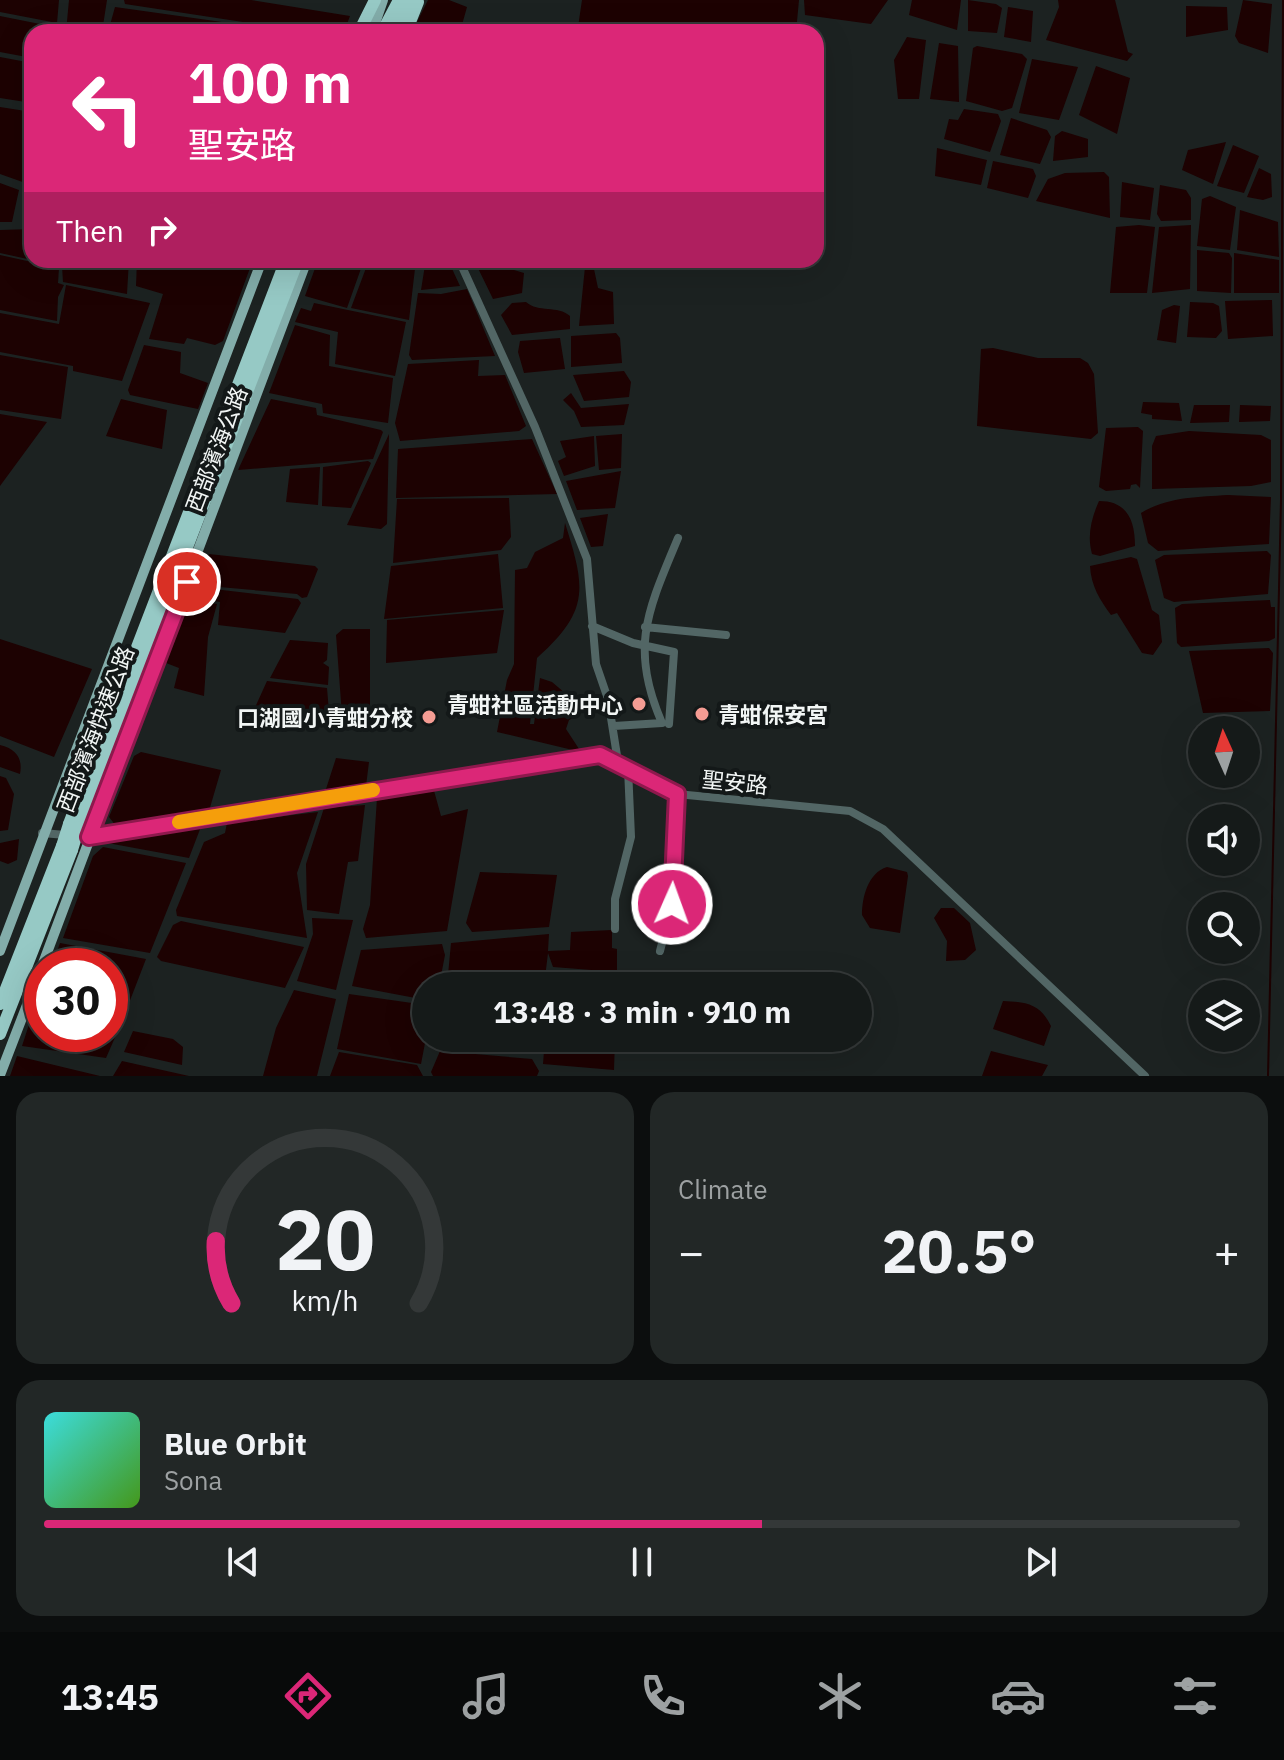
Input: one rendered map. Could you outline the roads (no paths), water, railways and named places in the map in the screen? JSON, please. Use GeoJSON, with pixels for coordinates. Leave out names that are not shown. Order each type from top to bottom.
{"type":"FeatureCollection","features":[{"type":"Feature","properties":{"kind":"highway"},"geometry":{"type":"LineString","coordinates":[[362,24],[375,0]]}},
{"type":"Feature","properties":{"kind":"highway"},"geometry":{"type":"LineString","coordinates":[[386,24],[399,0]]}},
{"type":"Feature","properties":{"kind":"highway"},"geometry":{"type":"LineString","coordinates":[[399,24],[411,0]]}},
{"type":"Feature","properties":{"kind":"highway"},"geometry":{"type":"LineString","coordinates":[[409,24],[419,0]]}},
{"type":"Feature","properties":{"kind":"highway","name":"西部濱海快速公路"},"geometry":{"type":"LineString","coordinates":[[0,1034],[74,826],[283,268]]}},
{"type":"Feature","properties":{"kind":"highway","name":"西部濱海快速公路"},"geometry":{"type":"LineString","coordinates":[[228,420],[294,268]]}},
{"type":"Feature","properties":{"kind":"highway","name":"西部濱海快速公路"},"geometry":{"type":"LineString","coordinates":[[0,1004],[67,848]]}},
{"type":"Feature","properties":{"kind":"main road"},"geometry":{"type":"LineString","coordinates":[[360,24],[368,0]]}},
{"type":"Feature","properties":{"kind":"main road"},"geometry":{"type":"LineString","coordinates":[[375,24],[383,0]]}},
{"type":"Feature","properties":{"kind":"main road","name":"西部濱海公路"},"geometry":{"type":"LineString","coordinates":[[0,951],[42,833],[259,268]]}},
{"type":"Feature","properties":{"kind":"main road","name":"西部濱海公路"},"geometry":{"type":"LineString","coordinates":[[49,948],[304,268]]}},
{"type":"Feature","properties":{"kind":"main road","name":"西部濱海公路"},"geometry":{"type":"LineString","coordinates":[[0,1075],[24,1013]]}},
{"type":"Feature","properties":{"kind":"street"},"geometry":{"type":"LineString","coordinates":[[463,268],[535,427],[587,559],[596,664],[614,726],[618,762]]}},
{"type":"Feature","properties":{"kind":"street"},"geometry":{"type":"LineString","coordinates":[[614,726],[662,723],[649,693],[645,627],[678,538]]}},
{"type":"Feature","properties":{"kind":"street"},"geometry":{"type":"LineString","coordinates":[[592,626],[644,647],[674,652],[669,724]]}},
{"type":"Feature","properties":{"kind":"street"},"geometry":{"type":"LineString","coordinates":[[645,627],[726,635]]}},
{"type":"Feature","properties":{"kind":"street","name":"聖安路"},"geometry":{"type":"LineString","coordinates":[[42,833],[89,837],[600,755],[677,794],[850,811],[883,829],[1145,1076]]}},
{"type":"Feature","properties":{"kind":"street"},"geometry":{"type":"LineString","coordinates":[[615,929],[615,899],[631,837],[628,768]]}},
{"type":"Feature","properties":{"kind":"street"},"geometry":{"type":"LineString","coordinates":[[660,951],[672,904],[677,794]]}},
{"type":"Feature","properties":{"kind":"waterway"},"geometry":{"type":"LineString","coordinates":[[1268,1076],[1281,500],[1283,0]]}},
{"type":"Feature","properties":{"kind":"place","name":"青蚶社區活動中心"},"geometry":{"type":"Point","coordinates":[639,704]}},
{"type":"Feature","properties":{"kind":"place","name":"青蚶保安宮"},"geometry":{"type":"Point","coordinates":[702,714]}},
{"type":"Feature","properties":{"kind":"place","name":"口湖國小青蚶分校"},"geometry":{"type":"Point","coordinates":[429,717]}}]}
